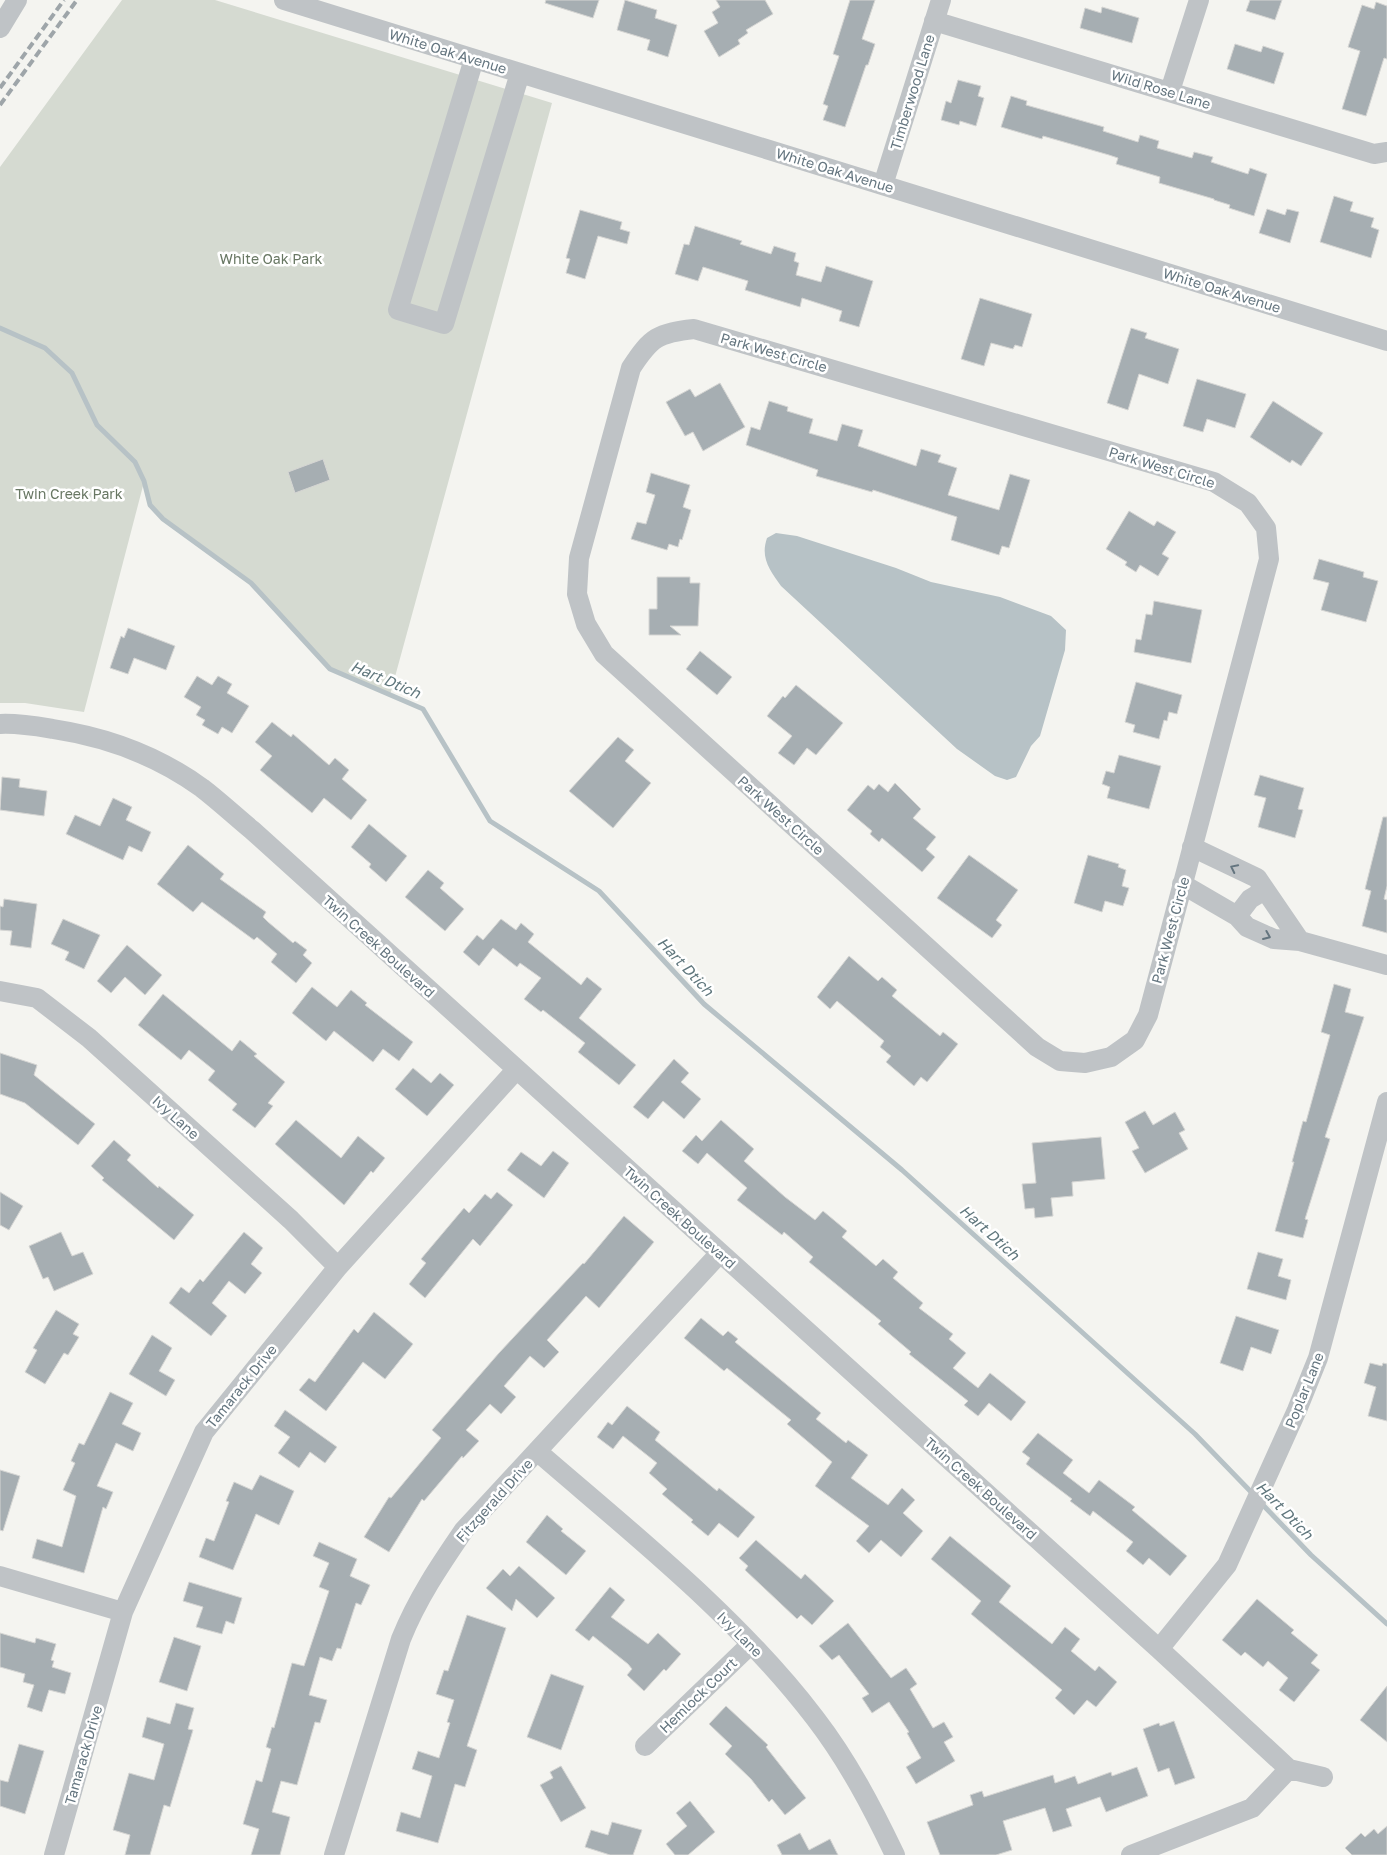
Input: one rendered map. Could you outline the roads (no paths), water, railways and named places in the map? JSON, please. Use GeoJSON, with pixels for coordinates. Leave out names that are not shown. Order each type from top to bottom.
{"type":"FeatureCollection","features":[{"type":"Feature","properties":{"kind":"street"},"geometry":{"type":"LineString","coordinates":[[0,28],[17,0]]}},
{"type":"Feature","properties":{"kind":"street","name":"White Oak Avenue"},"geometry":{"type":"LineString","coordinates":[[284,0],[1387,341]]}},
{"type":"Feature","properties":{"kind":"street","name":"Timberwood Lane"},"geometry":{"type":"LineString","coordinates":[[883,185],[941,0]]}},
{"type":"Feature","properties":{"kind":"street"},"geometry":{"type":"LineString","coordinates":[[1170,92],[1199,0]]}},
{"type":"Feature","properties":{"kind":"street","name":"Wild Rose Lane"},"geometry":{"type":"LineString","coordinates":[[934,21],[1374,154],[1387,152]]}},
{"type":"Feature","properties":{"kind":"street"},"geometry":{"type":"LineString","coordinates":[[474,59],[398,310],[444,324],[520,73]]}},
{"type":"Feature","properties":{"kind":"street","name":"Park West Circle"},"geometry":{"type":"LineString","coordinates":[[694,329],[1214,482],[1248,503],[1266,528],[1269,559],[1192,847],[1148,1015],[1134,1040],[1111,1057],[1085,1063],[1060,1061],[1037,1047],[604,654],[586,624],[578,594],[579,558],[630,368],[644,348],[664,332],[694,329]]}},
{"type":"Feature","properties":{"kind":"street","name":"Twin Creek Boulevard"},"geometry":{"type":"LineString","coordinates":[[0,724],[14,723],[73,732],[120,745],[163,764],[201,788],[252,830],[1159,1649],[1289,1769],[1323,1777]]}},
{"type":"Feature","properties":{"kind":"street"},"geometry":{"type":"LineString","coordinates":[[1192,847],[1257,878],[1300,941]]}},
{"type":"Feature","properties":{"kind":"street"},"geometry":{"type":"LineString","coordinates":[[1182,884],[1237,916],[1247,927],[1274,939],[1300,941],[1387,965]]}},
{"type":"Feature","properties":{"kind":"street"},"geometry":{"type":"LineString","coordinates":[[1237,916],[1250,899],[1265,890]]}},
{"type":"Feature","properties":{"kind":"street","name":"Ivy Lane"},"geometry":{"type":"LineString","coordinates":[[0,991],[37,998],[89,1038],[291,1220],[338,1267]]}},
{"type":"Feature","properties":{"kind":"street","name":"Tamarack Drive"},"geometry":{"type":"LineString","coordinates":[[54,1855],[123,1612],[204,1432],[338,1267],[516,1070]]}},
{"type":"Feature","properties":{"kind":"street","name":"Poplar Lane"},"geometry":{"type":"LineString","coordinates":[[1159,1649],[1227,1565],[1318,1358],[1387,1102]]}},
{"type":"Feature","properties":{"kind":"street","name":"Fitzgerald Drive"},"geometry":{"type":"LineString","coordinates":[[334,1855],[391,1669],[411,1614],[436,1570],[464,1530],[720,1253]]}},
{"type":"Feature","properties":{"kind":"street","name":"Ivy Lane"},"geometry":{"type":"LineString","coordinates":[[538,1452],[651,1551],[751,1644],[821,1727],[864,1791],[895,1855]]}},
{"type":"Feature","properties":{"kind":"street"},"geometry":{"type":"LineString","coordinates":[[0,1576],[123,1612]]}},
{"type":"Feature","properties":{"kind":"street","name":"Hemlock Court"},"geometry":{"type":"LineString","coordinates":[[645,1746],[751,1644]]}},
{"type":"Feature","properties":{"kind":"street"},"geometry":{"type":"LineString","coordinates":[[1131,1855],[1252,1808],[1289,1769]]}},
{"type":"Feature","properties":{"kind":"waterway","name":"Hart Dtich"},"geometry":{"type":"LineString","coordinates":[[0,328],[45,348],[72,373],[97,425],[135,462],[144,481],[150,505],[163,519],[251,583],[330,669],[423,709],[490,821],[599,891],[704,1004],[902,1170],[1195,1434],[1254,1495]]}},
{"type":"Feature","properties":{"kind":"waterway","name":"Hart Dtich"},"geometry":{"type":"LineString","coordinates":[[1261,1503],[1311,1555],[1387,1624]]}},
{"type":"Feature","properties":{"kind":"railway"},"geometry":{"type":"LineString","coordinates":[[0,88],[64,0]]}},
{"type":"Feature","properties":{"kind":"railway"},"geometry":{"type":"LineString","coordinates":[[0,105],[77,0]]}},
{"type":"Feature","properties":{"kind":"park label","name":"White Oak Park"},"geometry":{"type":"Point","coordinates":[271,258]}},
{"type":"Feature","properties":{"kind":"park label","name":"Twin Creek Park"},"geometry":{"type":"Point","coordinates":[69,493]}}]}
